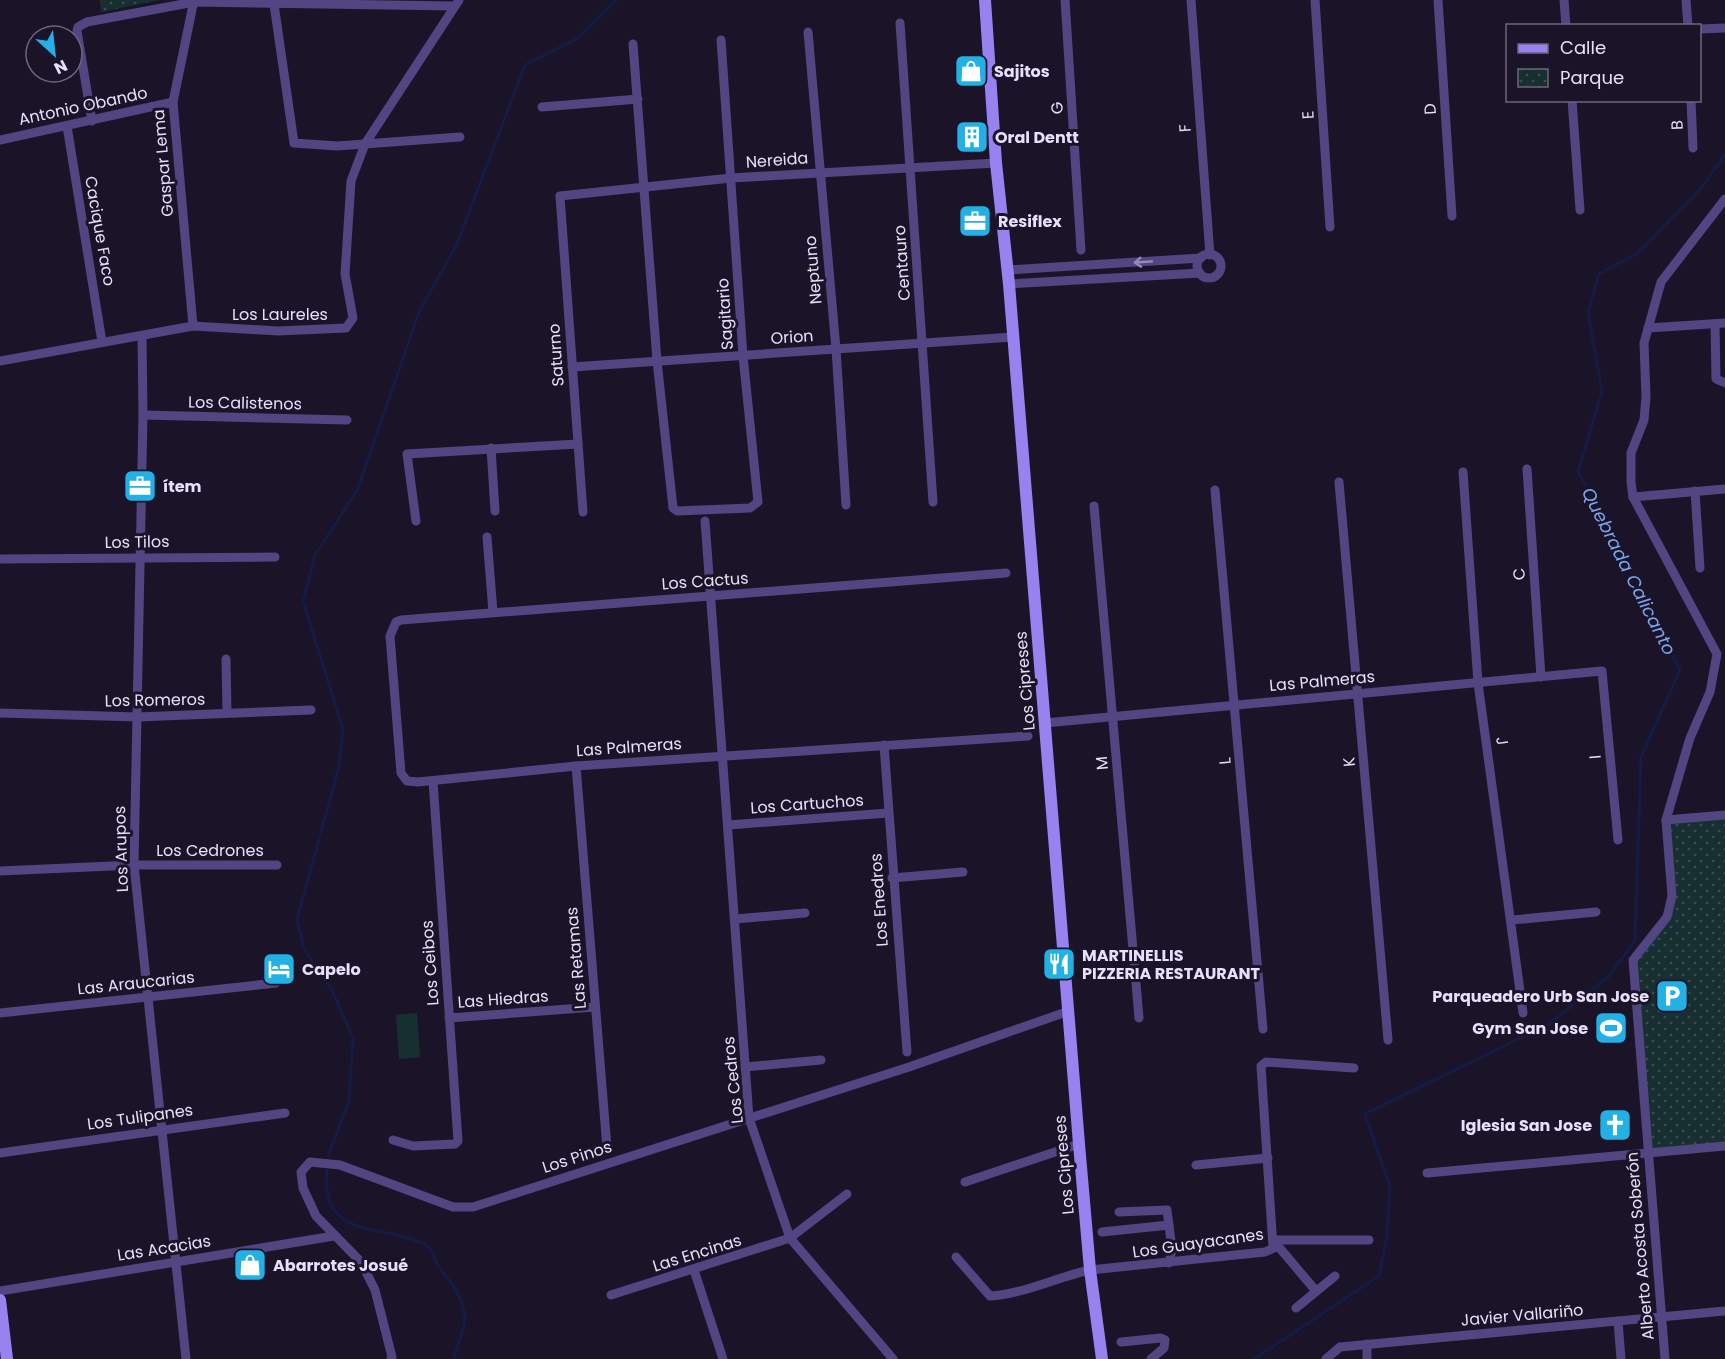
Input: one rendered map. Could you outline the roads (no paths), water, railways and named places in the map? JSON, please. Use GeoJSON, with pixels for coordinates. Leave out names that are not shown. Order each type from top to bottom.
{"type":"FeatureCollection","features":[{"type":"Feature","properties":{"kind":"street","name":"Los Cipreses"},"geometry":{"type":"LineString","coordinates":[[985,0],[996,163],[1008,270],[1079,1144],[1090,1270],[1102,1359]]}},
{"type":"Feature","properties":{"kind":"street","name":"G"},"geometry":{"type":"LineString","coordinates":[[1065,0],[1081,250]]}},
{"type":"Feature","properties":{"kind":"street","name":"F"},"geometry":{"type":"LineString","coordinates":[[1191,0],[1206,256]]}},
{"type":"Feature","properties":{"kind":"street","name":"E"},"geometry":{"type":"LineString","coordinates":[[1315,0],[1330,227]]}},
{"type":"Feature","properties":{"kind":"street","name":"D"},"geometry":{"type":"LineString","coordinates":[[1438,0],[1452,216]]}},
{"type":"Feature","properties":{"kind":"street"},"geometry":{"type":"LineString","coordinates":[[1564,0],[1566,24]]}},
{"type":"Feature","properties":{"kind":"street"},"geometry":{"type":"LineString","coordinates":[[1686,0],[1688,24]]}},
{"type":"Feature","properties":{"kind":"street"},"geometry":{"type":"LineString","coordinates":[[92,121],[77,31],[78,27],[87,22],[194,1],[274,4],[457,3]]}},
{"type":"Feature","properties":{"kind":"street","name":"Gaspar Lema"},"geometry":{"type":"LineString","coordinates":[[193,326],[173,102],[194,1]]}},
{"type":"Feature","properties":{"kind":"street","name":"Los Laureles"},"geometry":{"type":"LineString","coordinates":[[0,361],[193,326],[278,331],[339,329],[350,325],[352,312],[345,274],[351,181],[365,144],[457,3]]}},
{"type":"Feature","properties":{"kind":"street"},"geometry":{"type":"LineString","coordinates":[[274,4],[292,140],[298,144],[365,144],[460,137]]}},
{"type":"Feature","properties":{"kind":"street","name":"Centauro"},"geometry":{"type":"LineString","coordinates":[[900,23],[933,502]]}},
{"type":"Feature","properties":{"kind":"street"},"geometry":{"type":"LineString","coordinates":[[1701,29],[1725,28]]}},
{"type":"Feature","properties":{"kind":"street","name":"Neptuno"},"geometry":{"type":"LineString","coordinates":[[808,32],[836,349],[846,505]]}},
{"type":"Feature","properties":{"kind":"street","name":"Sagitario"},"geometry":{"type":"LineString","coordinates":[[657,361],[672,503],[677,511],[750,508],[758,502],[743,356],[721,40]]}},
{"type":"Feature","properties":{"kind":"street"},"geometry":{"type":"LineString","coordinates":[[633,44],[657,361]]}},
{"type":"Feature","properties":{"kind":"street"},"geometry":{"type":"LineString","coordinates":[[542,107],[638,99]]}},
{"type":"Feature","properties":{"kind":"street","name":"Antonio Obando"},"geometry":{"type":"LineString","coordinates":[[0,140],[173,102]]}},
{"type":"Feature","properties":{"kind":"street"},"geometry":{"type":"LineString","coordinates":[[1572,102],[1580,210]]}},
{"type":"Feature","properties":{"kind":"street","name":"B"},"geometry":{"type":"LineString","coordinates":[[1691,102],[1693,148]]}},
{"type":"Feature","properties":{"kind":"street","name":"Cacique Faco"},"geometry":{"type":"LineString","coordinates":[[67,126],[102,342]]}},
{"type":"Feature","properties":{"kind":"street","name":"Nereida"},"geometry":{"type":"LineString","coordinates":[[560,196],[731,178],[996,163]]}},
{"type":"Feature","properties":{"kind":"street","name":"Saturno"},"geometry":{"type":"LineString","coordinates":[[560,196],[583,512]]}},
{"type":"Feature","properties":{"kind":"street"},"geometry":{"type":"LineString","coordinates":[[1725,199],[1661,282],[1644,344],[1646,397],[1644,420],[1631,453],[1630,482],[1633,497],[1721,654],[1710,692],[1690,738],[1666,820],[1725,815]]}},
{"type":"Feature","properties":{"kind":"street"},"geometry":{"type":"LineString","coordinates":[[1200,273],[1198,265],[1206,256]]}},
{"type":"Feature","properties":{"kind":"street"},"geometry":{"type":"LineString","coordinates":[[1008,270],[1206,256],[1220,261],[1219,273],[1208,278],[1200,273],[1009,284]]}},
{"type":"Feature","properties":{"kind":"street"},"geometry":{"type":"LineString","coordinates":[[1648,328],[1720,323],[1716,379],[1725,383]]}},
{"type":"Feature","properties":{"kind":"street","name":"Los Arupos"},"geometry":{"type":"LineString","coordinates":[[142,336],[143,415],[134,865],[186,1359]]}},
{"type":"Feature","properties":{"kind":"street","name":"Orion"},"geometry":{"type":"LineString","coordinates":[[572,367],[1013,337]]}},
{"type":"Feature","properties":{"kind":"street","name":"Los Calistenos"},"geometry":{"type":"LineString","coordinates":[[143,415],[347,420]]}},
{"type":"Feature","properties":{"kind":"street"},"geometry":{"type":"LineString","coordinates":[[416,521],[407,454],[578,444]]}},
{"type":"Feature","properties":{"kind":"street"},"geometry":{"type":"LineString","coordinates":[[491,448],[495,511]]}},
{"type":"Feature","properties":{"kind":"street","name":"C"},"geometry":{"type":"LineString","coordinates":[[1527,469],[1541,677]]}},
{"type":"Feature","properties":{"kind":"street","name":"J"},"geometry":{"type":"LineString","coordinates":[[1463,472],[1479,683],[1523,1013]]}},
{"type":"Feature","properties":{"kind":"street","name":"K"},"geometry":{"type":"LineString","coordinates":[[1339,482],[1388,1040]]}},
{"type":"Feature","properties":{"kind":"street"},"geometry":{"type":"LineString","coordinates":[[1633,497],[1725,489]]}},
{"type":"Feature","properties":{"kind":"street","name":"L"},"geometry":{"type":"LineString","coordinates":[[1215,490],[1263,1029]]}},
{"type":"Feature","properties":{"kind":"street"},"geometry":{"type":"LineString","coordinates":[[1695,491],[1700,568]]}},
{"type":"Feature","properties":{"kind":"street","name":"M"},"geometry":{"type":"LineString","coordinates":[[1094,506],[1139,1018]]}},
{"type":"Feature","properties":{"kind":"street"},"geometry":{"type":"LineString","coordinates":[[705,520],[722,755]]}},
{"type":"Feature","properties":{"kind":"street"},"geometry":{"type":"LineString","coordinates":[[487,537],[493,612]]}},
{"type":"Feature","properties":{"kind":"street","name":"Los Tilos"},"geometry":{"type":"LineString","coordinates":[[0,559],[275,557]]}},
{"type":"Feature","properties":{"kind":"street","name":"Los Cactus"},"geometry":{"type":"LineString","coordinates":[[407,619],[1006,573]]}},
{"type":"Feature","properties":{"kind":"street","name":"Las Palmeras"},"geometry":{"type":"LineString","coordinates":[[407,619],[396,622],[390,636],[401,772],[404,779],[411,782],[722,755],[1028,736]]}},
{"type":"Feature","properties":{"kind":"street"},"geometry":{"type":"LineString","coordinates":[[226,659],[227,713]]}},
{"type":"Feature","properties":{"kind":"street","name":"Las Palmeras"},"geometry":{"type":"LineString","coordinates":[[1045,723],[1113,714],[1602,671]]}},
{"type":"Feature","properties":{"kind":"street","name":"I"},"geometry":{"type":"LineString","coordinates":[[1602,671],[1618,840]]}},
{"type":"Feature","properties":{"kind":"street","name":"Los Romeros"},"geometry":{"type":"LineString","coordinates":[[0,713],[138,717],[311,710]]}},
{"type":"Feature","properties":{"kind":"street","name":"Los Enedros"},"geometry":{"type":"LineString","coordinates":[[884,745],[892,878],[907,1052]]}},
{"type":"Feature","properties":{"kind":"street","name":"Los Cedros"},"geometry":{"type":"LineString","coordinates":[[722,755],[729,825],[748,1118],[790,1238],[893,1359]]}},
{"type":"Feature","properties":{"kind":"street","name":"Las Retamas"},"geometry":{"type":"LineString","coordinates":[[576,766],[607,1148]]}},
{"type":"Feature","properties":{"kind":"street","name":"Los Ceibos"},"geometry":{"type":"LineString","coordinates":[[393,1140],[413,1146],[457,1143],[433,781]]}},
{"type":"Feature","properties":{"kind":"street","name":"Los Cartuchos"},"geometry":{"type":"LineString","coordinates":[[729,825],[888,813]]}},
{"type":"Feature","properties":{"kind":"street","name":"Alberto Acosta Soberón"},"geometry":{"type":"LineString","coordinates":[[1665,1359],[1633,960],[1667,917],[1672,896],[1666,820]]}},
{"type":"Feature","properties":{"kind":"street","name":"Los Cedrones"},"geometry":{"type":"LineString","coordinates":[[0,871],[134,865],[277,866]]}},
{"type":"Feature","properties":{"kind":"street"},"geometry":{"type":"LineString","coordinates":[[892,878],[963,872]]}},
{"type":"Feature","properties":{"kind":"street"},"geometry":{"type":"LineString","coordinates":[[1512,920],[1596,912]]}},
{"type":"Feature","properties":{"kind":"street"},"geometry":{"type":"LineString","coordinates":[[735,920],[805,913]]}},
{"type":"Feature","properties":{"kind":"street","name":"Las Araucarias"},"geometry":{"type":"LineString","coordinates":[[0,1013],[276,983]]}},
{"type":"Feature","properties":{"kind":"street","name":"Las Hiedras"},"geometry":{"type":"LineString","coordinates":[[449,1018],[595,1007]]}},
{"type":"Feature","properties":{"kind":"street","name":"Los Pinos"},"geometry":{"type":"LineString","coordinates":[[391,1359],[393,1357],[375,1290],[361,1262],[316,1216],[303,1188],[301,1172],[310,1162],[340,1165],[453,1207],[473,1207],[909,1067],[1069,1011]]}},
{"type":"Feature","properties":{"kind":"street"},"geometry":{"type":"LineString","coordinates":[[745,1066],[821,1060]]}},
{"type":"Feature","properties":{"kind":"street","name":"Los Guayacanes"},"geometry":{"type":"LineString","coordinates":[[956,1257],[990,1296],[1005,1295],[1062,1276],[1090,1270],[1265,1252],[1276,1243],[1261,1065],[1266,1062],[1354,1068]]}},
{"type":"Feature","properties":{"kind":"street","name":"Los Tulipanes"},"geometry":{"type":"LineString","coordinates":[[0,1153],[285,1113]]}},
{"type":"Feature","properties":{"kind":"street"},"geometry":{"type":"LineString","coordinates":[[965,1182],[1079,1144]]}},
{"type":"Feature","properties":{"kind":"street"},"geometry":{"type":"LineString","coordinates":[[1427,1173],[1725,1146]]}},
{"type":"Feature","properties":{"kind":"street"},"geometry":{"type":"LineString","coordinates":[[1196,1165],[1268,1158]]}},
{"type":"Feature","properties":{"kind":"street","name":"Las Encinas"},"geometry":{"type":"LineString","coordinates":[[611,1294],[694,1270],[790,1238],[847,1194]]}},
{"type":"Feature","properties":{"kind":"street"},"geometry":{"type":"LineString","coordinates":[[1119,1212],[1167,1210],[1172,1249],[1169,1263]]}},
{"type":"Feature","properties":{"kind":"street"},"geometry":{"type":"LineString","coordinates":[[1102,1232],[1169,1225]]}},
{"type":"Feature","properties":{"kind":"street","name":"Las Acacias"},"geometry":{"type":"LineString","coordinates":[[0,1291],[334,1236]]}},
{"type":"Feature","properties":{"kind":"street"},"geometry":{"type":"LineString","coordinates":[[1276,1243],[1369,1240]]}},
{"type":"Feature","properties":{"kind":"street"},"geometry":{"type":"LineString","coordinates":[[1276,1243],[1316,1291]]}},
{"type":"Feature","properties":{"kind":"street"},"geometry":{"type":"LineString","coordinates":[[694,1270],[723,1359]]}},
{"type":"Feature","properties":{"kind":"street"},"geometry":{"type":"LineString","coordinates":[[1296,1308],[1335,1276]]}},
{"type":"Feature","properties":{"kind":"street"},"geometry":{"type":"LineString","coordinates":[[0,1300],[7,1359]]}},
{"type":"Feature","properties":{"kind":"street","name":"Javier Vallariño"},"geometry":{"type":"LineString","coordinates":[[1326,1359],[1340,1347],[1725,1311]]}},
{"type":"Feature","properties":{"kind":"street"},"geometry":{"type":"LineString","coordinates":[[1618,1321],[1621,1359]]}},
{"type":"Feature","properties":{"kind":"street"},"geometry":{"type":"LineString","coordinates":[[1121,1342],[1165,1340],[1164,1348],[1151,1359]]}},
{"type":"Feature","properties":{"kind":"street"},"geometry":{"type":"LineString","coordinates":[[1367,1344],[1367,1359]]}},
{"type":"Feature","properties":{"kind":"waterway"},"geometry":{"type":"LineString","coordinates":[[328,1156],[349,1101],[353,1038],[332,990],[304,949],[297,919],[339,767],[343,729],[303,601],[315,555],[357,491],[419,312],[457,244],[525,65],[578,38],[616,0]]}},
{"type":"Feature","properties":{"kind":"waterway","name":"Quebrada Calicanto"},"geometry":{"type":"LineString","coordinates":[[1254,1359],[1379,1276],[1387,1236],[1390,1187],[1365,1114],[1549,1024],[1608,977],[1635,941],[1641,757],[1680,670],[1607,520],[1578,472],[1602,391],[1588,313],[1599,274],[1638,253],[1703,186],[1725,154]]}},
{"type":"Feature","properties":{"kind":"waterway"},"geometry":{"type":"LineString","coordinates":[[327,1170],[327,1192],[333,1208],[343,1218],[371,1230],[422,1243],[431,1250],[437,1264],[457,1292],[464,1310],[463,1329],[454,1359]]}},
{"type":"Feature","properties":{"kind":"place","name":"Sajitos"},"geometry":{"type":"Point","coordinates":[971,71]}},
{"type":"Feature","properties":{"kind":"place","name":"Oral Dentt"},"geometry":{"type":"Point","coordinates":[972,137]}},
{"type":"Feature","properties":{"kind":"place","name":"Resiflex"},"geometry":{"type":"Point","coordinates":[975,221]}},
{"type":"Feature","properties":{"kind":"place","name":"ítem"},"geometry":{"type":"Point","coordinates":[140,486]}},
{"type":"Feature","properties":{"kind":"place","name":"MARTINELLIS PIZZERIA RESTAURANT"},"geometry":{"type":"Point","coordinates":[1059,964]}},
{"type":"Feature","properties":{"kind":"place","name":"Capelo"},"geometry":{"type":"Point","coordinates":[279,969]}},
{"type":"Feature","properties":{"kind":"place","name":"Parqueadero Urb San Jose"},"geometry":{"type":"Point","coordinates":[1672,996]}},
{"type":"Feature","properties":{"kind":"place","name":"Gym San Jose"},"geometry":{"type":"Point","coordinates":[1611,1028]}},
{"type":"Feature","properties":{"kind":"place","name":"Iglesia San Jose"},"geometry":{"type":"Point","coordinates":[1615,1125]}},
{"type":"Feature","properties":{"kind":"place","name":"Abarrotes Josué"},"geometry":{"type":"Point","coordinates":[250,1265]}}]}
